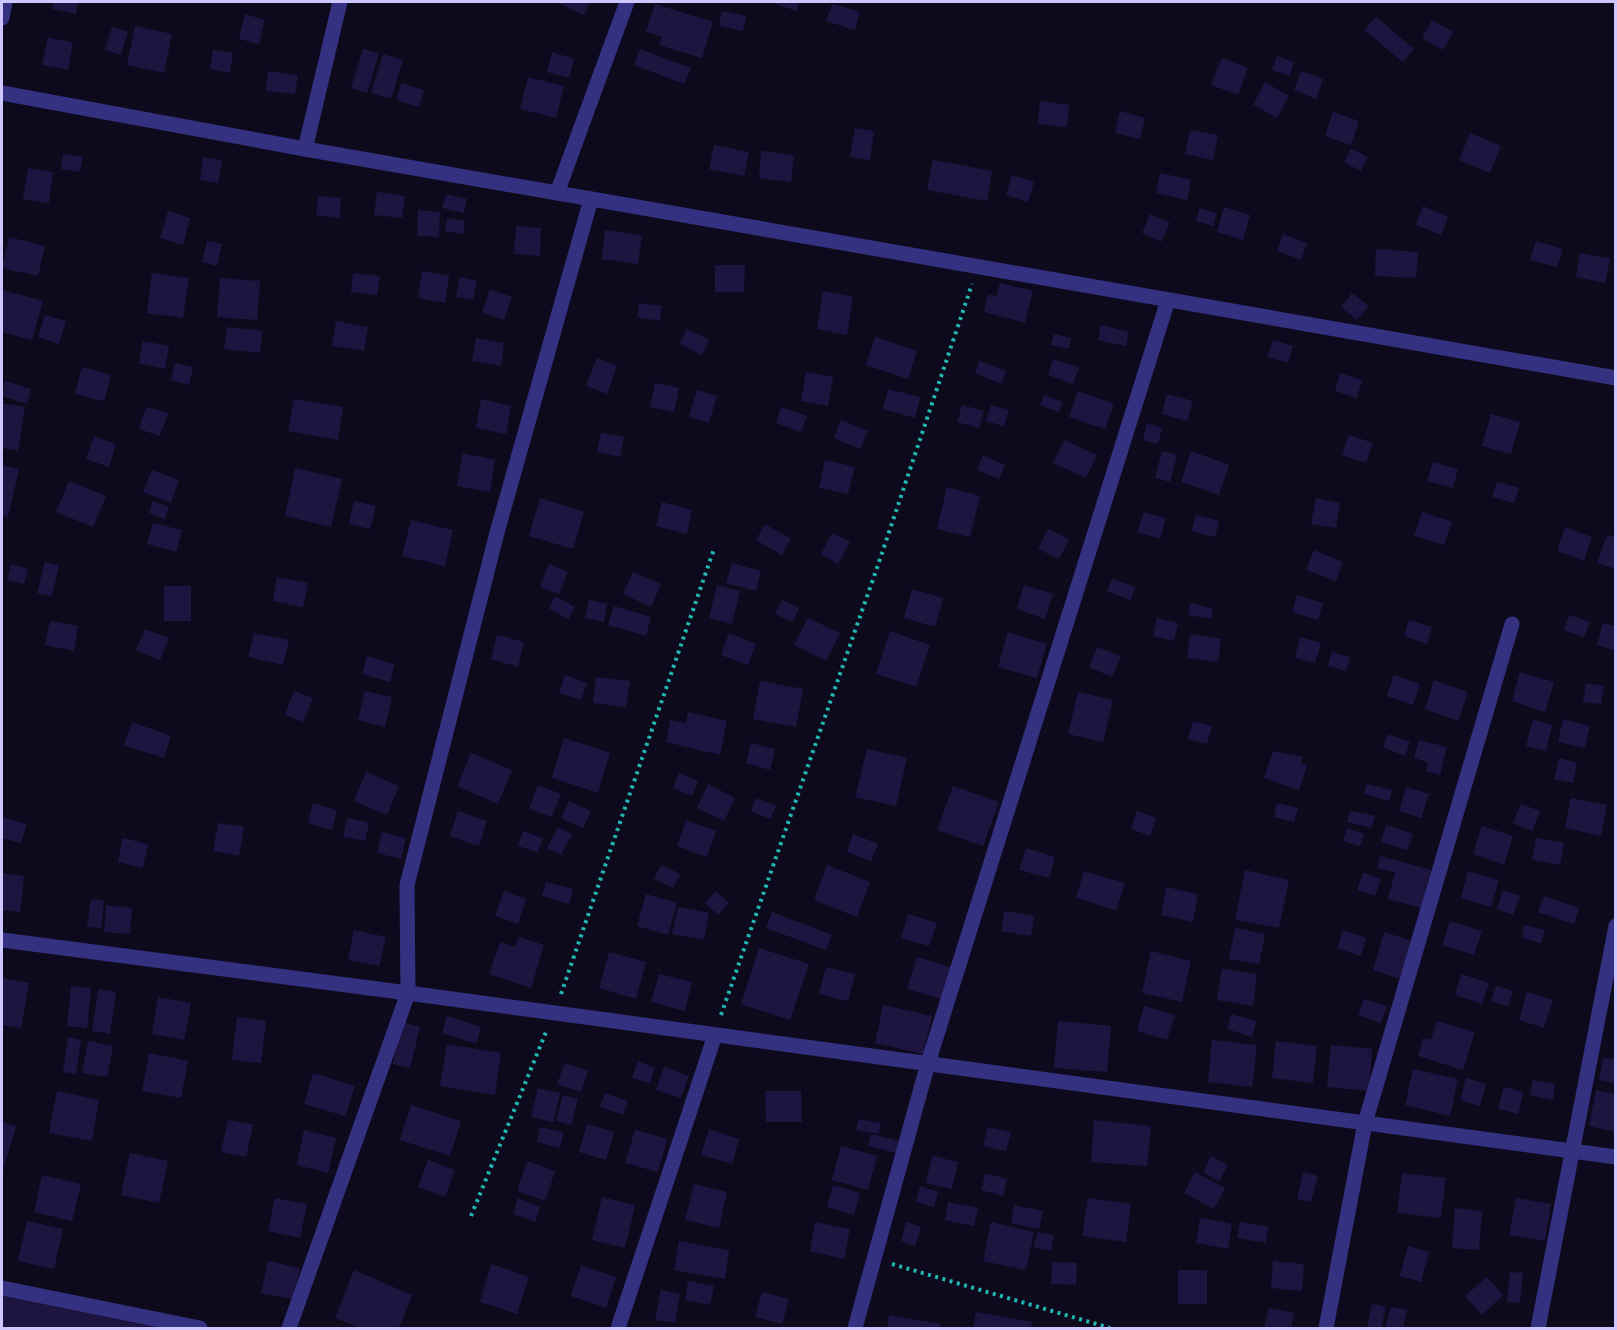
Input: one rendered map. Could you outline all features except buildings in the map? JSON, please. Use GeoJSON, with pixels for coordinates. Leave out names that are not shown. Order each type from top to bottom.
{"type":"FeatureCollection","features":[{"type":"Feature","properties":{"kind":"street"},"geometry":{"type":"LineString","coordinates":[[2,18],[5,2]]}},
{"type":"Feature","properties":{"kind":"street"},"geometry":{"type":"LineString","coordinates":[[305,149],[340,2]]}},
{"type":"Feature","properties":{"kind":"street"},"geometry":{"type":"LineString","coordinates":[[557,193],[627,2]]}},
{"type":"Feature","properties":{"kind":"street"},"geometry":{"type":"LineString","coordinates":[[2,93],[305,149],[1616,378]]}},
{"type":"Feature","properties":{"kind":"street"},"geometry":{"type":"LineString","coordinates":[[289,1329],[408,993],[407,885],[498,529],[591,199]]}},
{"type":"Feature","properties":{"kind":"street"},"geometry":{"type":"LineString","coordinates":[[855,1329],[928,1064],[1168,300]]}},
{"type":"Feature","properties":{"kind":"street"},"geometry":{"type":"LineString","coordinates":[[1326,1329],[1365,1123],[1512,624]]}},
{"type":"Feature","properties":{"kind":"street"},"geometry":{"type":"LineString","coordinates":[[1538,1329],[1616,926]]}},
{"type":"Feature","properties":{"kind":"street"},"geometry":{"type":"LineString","coordinates":[[2,940],[554,1012],[1616,1157]]}},
{"type":"Feature","properties":{"kind":"street"},"geometry":{"type":"LineString","coordinates":[[618,1329],[715,1035]]}},
{"type":"Feature","properties":{"kind":"street"},"geometry":{"type":"LineString","coordinates":[[2,1288],[200,1329]]}},
{"type":"Feature","properties":{"kind":"path"},"geometry":{"type":"LineString","coordinates":[[715,1035],[878,565],[978,267]]}},
{"type":"Feature","properties":{"kind":"path"},"geometry":{"type":"LineString","coordinates":[[471,1216],[554,1012],[714,549]]}},
{"type":"Feature","properties":{"kind":"path"},"geometry":{"type":"LineString","coordinates":[[874,1259],[1110,1329]]}}]}
